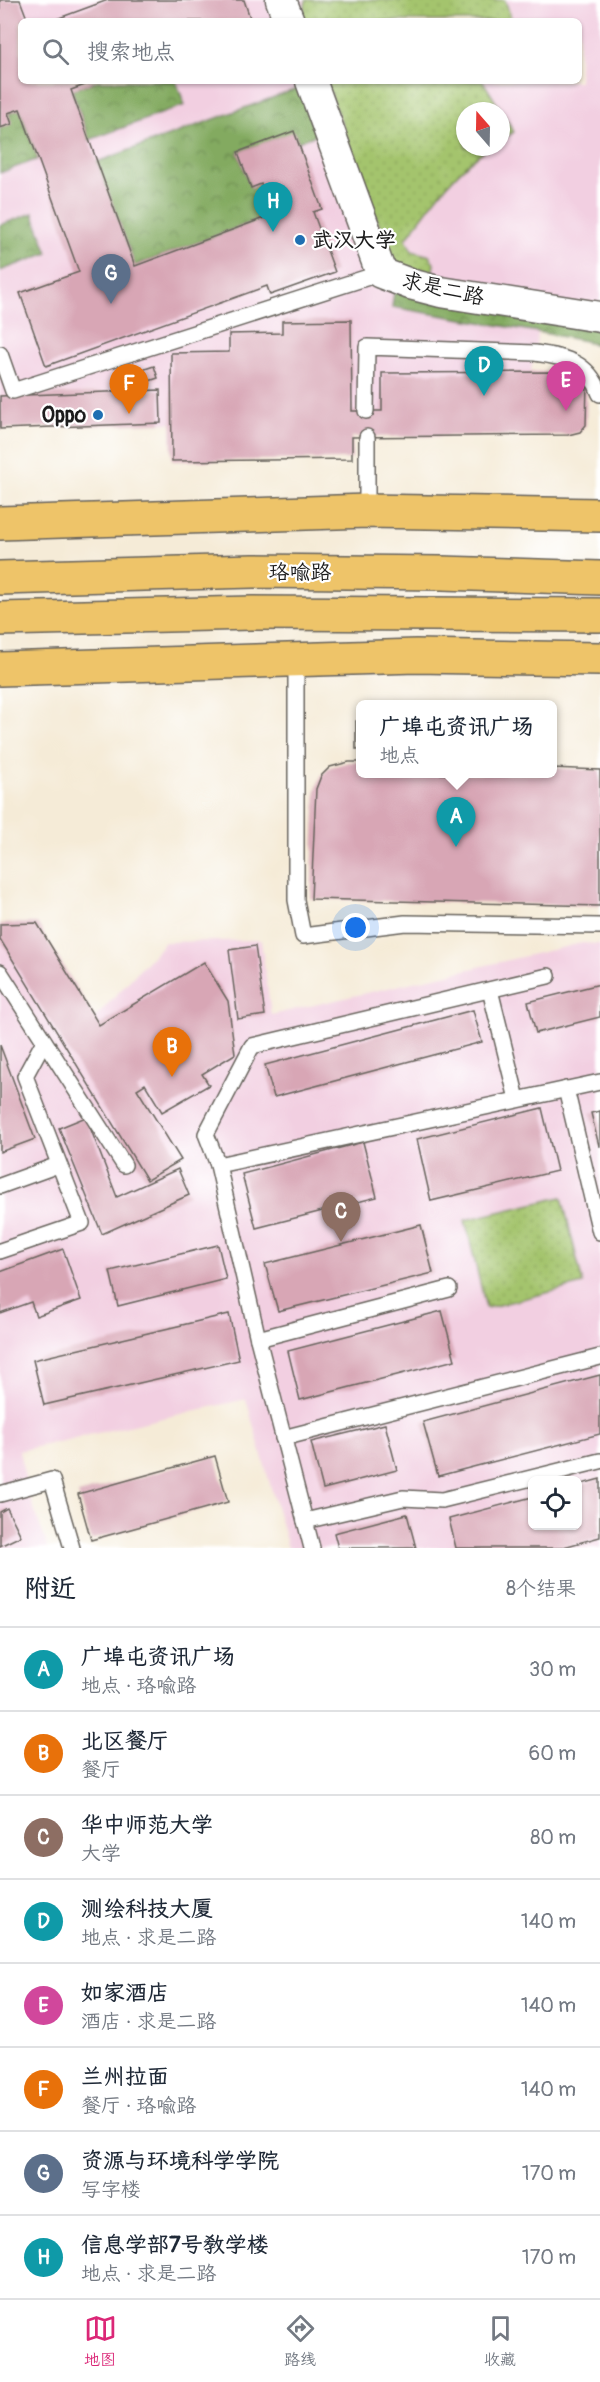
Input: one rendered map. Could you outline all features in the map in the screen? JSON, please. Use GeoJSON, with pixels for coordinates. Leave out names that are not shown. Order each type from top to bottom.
{"type":"FeatureCollection","features":[{"type":"Feature","properties":{"kind":"main road"},"geometry":{"type":"LineString","coordinates":[[0,523],[366,511],[600,515]]}},
{"type":"Feature","properties":{"kind":"main road","name":"珞喻路"},"geometry":{"type":"LineString","coordinates":[[0,578],[253,572],[442,573],[600,578]]}},
{"type":"Feature","properties":{"kind":"main road","name":"珞喻路"},"geometry":{"type":"LineString","coordinates":[[0,619],[252,612],[600,615]]}},
{"type":"Feature","properties":{"kind":"main road"},"geometry":{"type":"LineString","coordinates":[[0,669],[296,658],[427,656],[600,659]]}},
{"type":"Feature","properties":{"kind":"street"},"geometry":{"type":"LineString","coordinates":[[281,0],[288,18]]}},
{"type":"Feature","properties":{"kind":"street","name":"求是二路"},"geometry":{"type":"LineString","coordinates":[[312,84],[381,273],[441,292],[600,316]]}},
{"type":"Feature","properties":{"kind":"lane"},"geometry":{"type":"LineString","coordinates":[[0,354],[13,391],[381,273]]}},
{"type":"Feature","properties":{"kind":"lane"},"geometry":{"type":"LineString","coordinates":[[366,411],[367,347],[535,352],[561,356],[583,367],[593,378],[600,394]]}},
{"type":"Feature","properties":{"kind":"lane"},"geometry":{"type":"LineString","coordinates":[[366,511],[367,437]]}},
{"type":"Feature","properties":{"kind":"lane"},"geometry":{"type":"LineString","coordinates":[[296,658],[296,900],[303,936],[405,923],[600,926]]}},
{"type":"Feature","properties":{"kind":"lane"},"geometry":{"type":"LineString","coordinates":[[0,972],[124,1165]]}},
{"type":"Feature","properties":{"kind":"lane"},"geometry":{"type":"LineString","coordinates":[[312,1548],[258,1339],[218,1165],[206,1134],[252,1046],[548,976]]}},
{"type":"Feature","properties":{"kind":"lane"},"geometry":{"type":"LineString","coordinates":[[490,990],[517,1099]]}},
{"type":"Feature","properties":{"kind":"lane"},"geometry":{"type":"LineString","coordinates":[[0,1251],[82,1223],[25,1076],[44,1041]]}},
{"type":"Feature","properties":{"kind":"lane"},"geometry":{"type":"LineString","coordinates":[[218,1165],[600,1082]]}},
{"type":"Feature","properties":{"kind":"lane"},"geometry":{"type":"LineString","coordinates":[[566,1089],[596,1196],[600,1233]]}},
{"type":"Feature","properties":{"kind":"lane"},"geometry":{"type":"LineString","coordinates":[[0,1186],[58,1165]]}},
{"type":"Feature","properties":{"kind":"lane"},"geometry":{"type":"LineString","coordinates":[[258,1339],[449,1289]]}},
{"type":"Feature","properties":{"kind":"lane"},"geometry":{"type":"LineString","coordinates":[[283,1438],[600,1357]]}},
{"type":"Feature","properties":{"kind":"lane"},"geometry":{"type":"LineString","coordinates":[[305,1521],[403,1498],[442,1500],[600,1461]]}},
{"type":"Feature","properties":{"kind":"lane"},"geometry":{"type":"LineString","coordinates":[[0,1494],[52,1480],[72,1548]]}},
{"type":"Feature","properties":{"kind":"shaded area","name":"武汉大学"},"geometry":{"type":"Polygon","coordinates":[[[0,0],[600,0],[600,347],[585,341],[538,333],[531,371],[554,372],[554,435],[352,437],[352,459],[172,461],[171,423],[161,423],[159,390],[0,396],[0,0]]]}},
{"type":"Feature","properties":{"kind":"shaded area"},"geometry":{"type":"Polygon","coordinates":[[[37,923],[95,1018],[165,942],[261,940],[271,1015],[582,943],[600,944],[600,1548],[288,1548],[246,1399],[19,1451],[30,1498],[48,1548],[0,1548],[0,924],[37,923]]]}},
{"type":"Feature","properties":{"kind":"green space"},"geometry":{"type":"Polygon","coordinates":[[[306,0],[505,0],[511,18],[303,18],[306,0]]]}},
{"type":"Feature","properties":{"kind":"green space"},"geometry":{"type":"Polygon","coordinates":[[[89,84],[177,84],[185,105],[89,140],[72,90],[89,84]]]}},
{"type":"Feature","properties":{"kind":"green space"},"geometry":{"type":"Polygon","coordinates":[[[327,84],[485,84],[496,102],[456,102],[456,156],[477,156],[454,177],[406,239],[412,251],[430,256],[434,264],[433,270],[427,274],[405,270],[391,257],[327,84]]]}},
{"type":"Feature","properties":{"kind":"green space"},"geometry":{"type":"Polygon","coordinates":[[[299,88],[316,135],[298,142],[294,132],[238,152],[251,188],[261,184],[272,215],[135,266],[97,162],[299,88]]]}},
{"type":"Feature","properties":{"kind":"green space"},"geometry":{"type":"Polygon","coordinates":[[[20,109],[38,159],[0,173],[0,128],[11,124],[8,113],[20,109]]]}},
{"type":"Feature","properties":{"kind":"green space"},"geometry":{"type":"Polygon","coordinates":[[[33,213],[48,253],[0,271],[0,225],[33,213]]]}},
{"type":"Feature","properties":{"kind":"green space"},"geometry":{"type":"Polygon","coordinates":[[[394,292],[600,329],[600,347],[585,341],[392,307],[394,292]]]}},
{"type":"Feature","properties":{"kind":"green space"},"geometry":{"type":"Polygon","coordinates":[[[562,1197],[583,1284],[486,1308],[465,1220],[562,1197]]]}},
{"type":"Feature","properties":{"kind":"building"},"geometry":{"type":"Polygon","coordinates":[[[0,0],[20,0],[27,18],[18,18],[18,84],[88,84],[71,90],[135,266],[272,215],[261,184],[251,188],[238,152],[294,131],[322,209],[313,212],[335,272],[270,295],[267,286],[46,366],[20,293],[79,272],[20,109],[8,113],[12,124],[0,128],[0,0]]]}},
{"type":"Feature","properties":{"kind":"building"},"geometry":{"type":"Polygon","coordinates":[[[108,0],[244,0],[250,18],[59,18],[108,0]]]}},
{"type":"Feature","properties":{"kind":"building"},"geometry":{"type":"Polygon","coordinates":[[[351,320],[352,411],[382,411],[382,373],[554,372],[554,382],[587,382],[586,425],[580,432],[568,435],[352,437],[352,459],[172,461],[171,353],[229,352],[229,334],[282,333],[282,321],[351,320]]]}},
{"type":"Feature","properties":{"kind":"building"},"geometry":{"type":"Polygon","coordinates":[[[154,366],[158,378],[137,385],[133,373],[154,366]]]}},
{"type":"Feature","properties":{"kind":"building"},"geometry":{"type":"Polygon","coordinates":[[[160,390],[161,423],[0,429],[0,396],[160,390]]]}},
{"type":"Feature","properties":{"kind":"building"},"geometry":{"type":"Polygon","coordinates":[[[356,762],[356,778],[557,778],[557,768],[600,770],[600,906],[311,899],[316,789],[321,776],[330,767],[356,762]]]}},
{"type":"Feature","properties":{"kind":"building"},"geometry":{"type":"Polygon","coordinates":[[[37,923],[99,1025],[204,962],[228,1001],[235,1054],[202,1074],[209,1085],[162,1112],[145,1084],[137,1089],[181,1160],[147,1180],[0,939],[0,924],[37,923]]]}},
{"type":"Feature","properties":{"kind":"building"},"geometry":{"type":"Polygon","coordinates":[[[255,946],[265,1015],[238,1019],[229,950],[255,946]]]}},
{"type":"Feature","properties":{"kind":"building"},"geometry":{"type":"Polygon","coordinates":[[[600,984],[600,1017],[536,1033],[528,1002],[600,984]]]}},
{"type":"Feature","properties":{"kind":"building"},"geometry":{"type":"Polygon","coordinates":[[[473,1010],[482,1042],[274,1097],[265,1065],[473,1010]]]}},
{"type":"Feature","properties":{"kind":"building"},"geometry":{"type":"Polygon","coordinates":[[[0,1045],[35,1139],[0,1152],[0,1045]]]}},
{"type":"Feature","properties":{"kind":"building"},"geometry":{"type":"Polygon","coordinates":[[[542,1108],[557,1171],[431,1201],[417,1139],[542,1108]]]}},
{"type":"Feature","properties":{"kind":"building"},"geometry":{"type":"Polygon","coordinates":[[[600,1111],[600,1146],[599,1146],[591,1113],[600,1111]]]}},
{"type":"Feature","properties":{"kind":"building"},"geometry":{"type":"Polygon","coordinates":[[[86,1117],[117,1197],[178,1169],[189,1195],[102,1234],[59,1128],[86,1117]]]}},
{"type":"Feature","properties":{"kind":"building"},"geometry":{"type":"Polygon","coordinates":[[[363,1142],[377,1197],[256,1228],[242,1174],[363,1142]]]}},
{"type":"Feature","properties":{"kind":"building"},"geometry":{"type":"Polygon","coordinates":[[[421,1225],[433,1273],[278,1311],[265,1264],[421,1225]]]}},
{"type":"Feature","properties":{"kind":"building"},"geometry":{"type":"Polygon","coordinates":[[[218,1245],[226,1279],[118,1306],[110,1271],[218,1245]]]}},
{"type":"Feature","properties":{"kind":"building"},"geometry":{"type":"Polygon","coordinates":[[[63,1249],[81,1300],[36,1316],[31,1302],[0,1313],[0,1272],[63,1249]]]}},
{"type":"Feature","properties":{"kind":"building"},"geometry":{"type":"Polygon","coordinates":[[[442,1311],[455,1360],[300,1400],[288,1351],[442,1311]]]}},
{"type":"Feature","properties":{"kind":"building"},"geometry":{"type":"Polygon","coordinates":[[[229,1314],[239,1360],[44,1405],[33,1360],[229,1314]]]}},
{"type":"Feature","properties":{"kind":"building"},"geometry":{"type":"Polygon","coordinates":[[[600,1375],[600,1434],[438,1476],[423,1422],[600,1375]]]}},
{"type":"Feature","properties":{"kind":"building"},"geometry":{"type":"Polygon","coordinates":[[[385,1424],[397,1470],[323,1489],[311,1442],[385,1424]]]}},
{"type":"Feature","properties":{"kind":"building"},"geometry":{"type":"Polygon","coordinates":[[[215,1456],[228,1502],[91,1540],[78,1494],[215,1456]]]}},
{"type":"Feature","properties":{"kind":"building"},"geometry":{"type":"Polygon","coordinates":[[[600,1479],[600,1537],[560,1548],[456,1548],[449,1519],[528,1498],[528,1530],[582,1530],[582,1484],[600,1479]]]}},
{"type":"Feature","properties":{"kind":"building"},"geometry":{"type":"Polygon","coordinates":[[[7,1508],[21,1536],[0,1546],[0,1512],[7,1508]]]}},
{"type":"Feature","properties":{"kind":"building"},"geometry":{"type":"Polygon","coordinates":[[[407,1514],[416,1548],[338,1548],[334,1533],[407,1514]]]}},
{"type":"Feature","properties":{"kind":"place","name":"信息学部7号教学楼"},"geometry":{"type":"Point","coordinates":[273,232]}},
{"type":"Feature","properties":{"kind":"place","name":"武汉大学"},"geometry":{"type":"Point","coordinates":[300,240]}},
{"type":"Feature","properties":{"kind":"place","name":"资源与环境科学学院"},"geometry":{"type":"Point","coordinates":[111,304]}},
{"type":"Feature","properties":{"kind":"place","name":"测绘科技大厦"},"geometry":{"type":"Point","coordinates":[484,396]}},
{"type":"Feature","properties":{"kind":"place","name":"如家酒店"},"geometry":{"type":"Point","coordinates":[566,411]}},
{"type":"Feature","properties":{"kind":"place","name":"兰州拉面"},"geometry":{"type":"Point","coordinates":[129,414]}},
{"type":"Feature","properties":{"kind":"place","name":"Oppo"},"geometry":{"type":"Point","coordinates":[98,415]}},
{"type":"Feature","properties":{"kind":"place","name":"广埠屯资讯广场"},"geometry":{"type":"Point","coordinates":[456,847]}},
{"type":"Feature","properties":{"kind":"place","name":"北区餐厅"},"geometry":{"type":"Point","coordinates":[172,1077]}},
{"type":"Feature","properties":{"kind":"place","name":"华中师范大学"},"geometry":{"type":"Point","coordinates":[341,1242]}}]}
